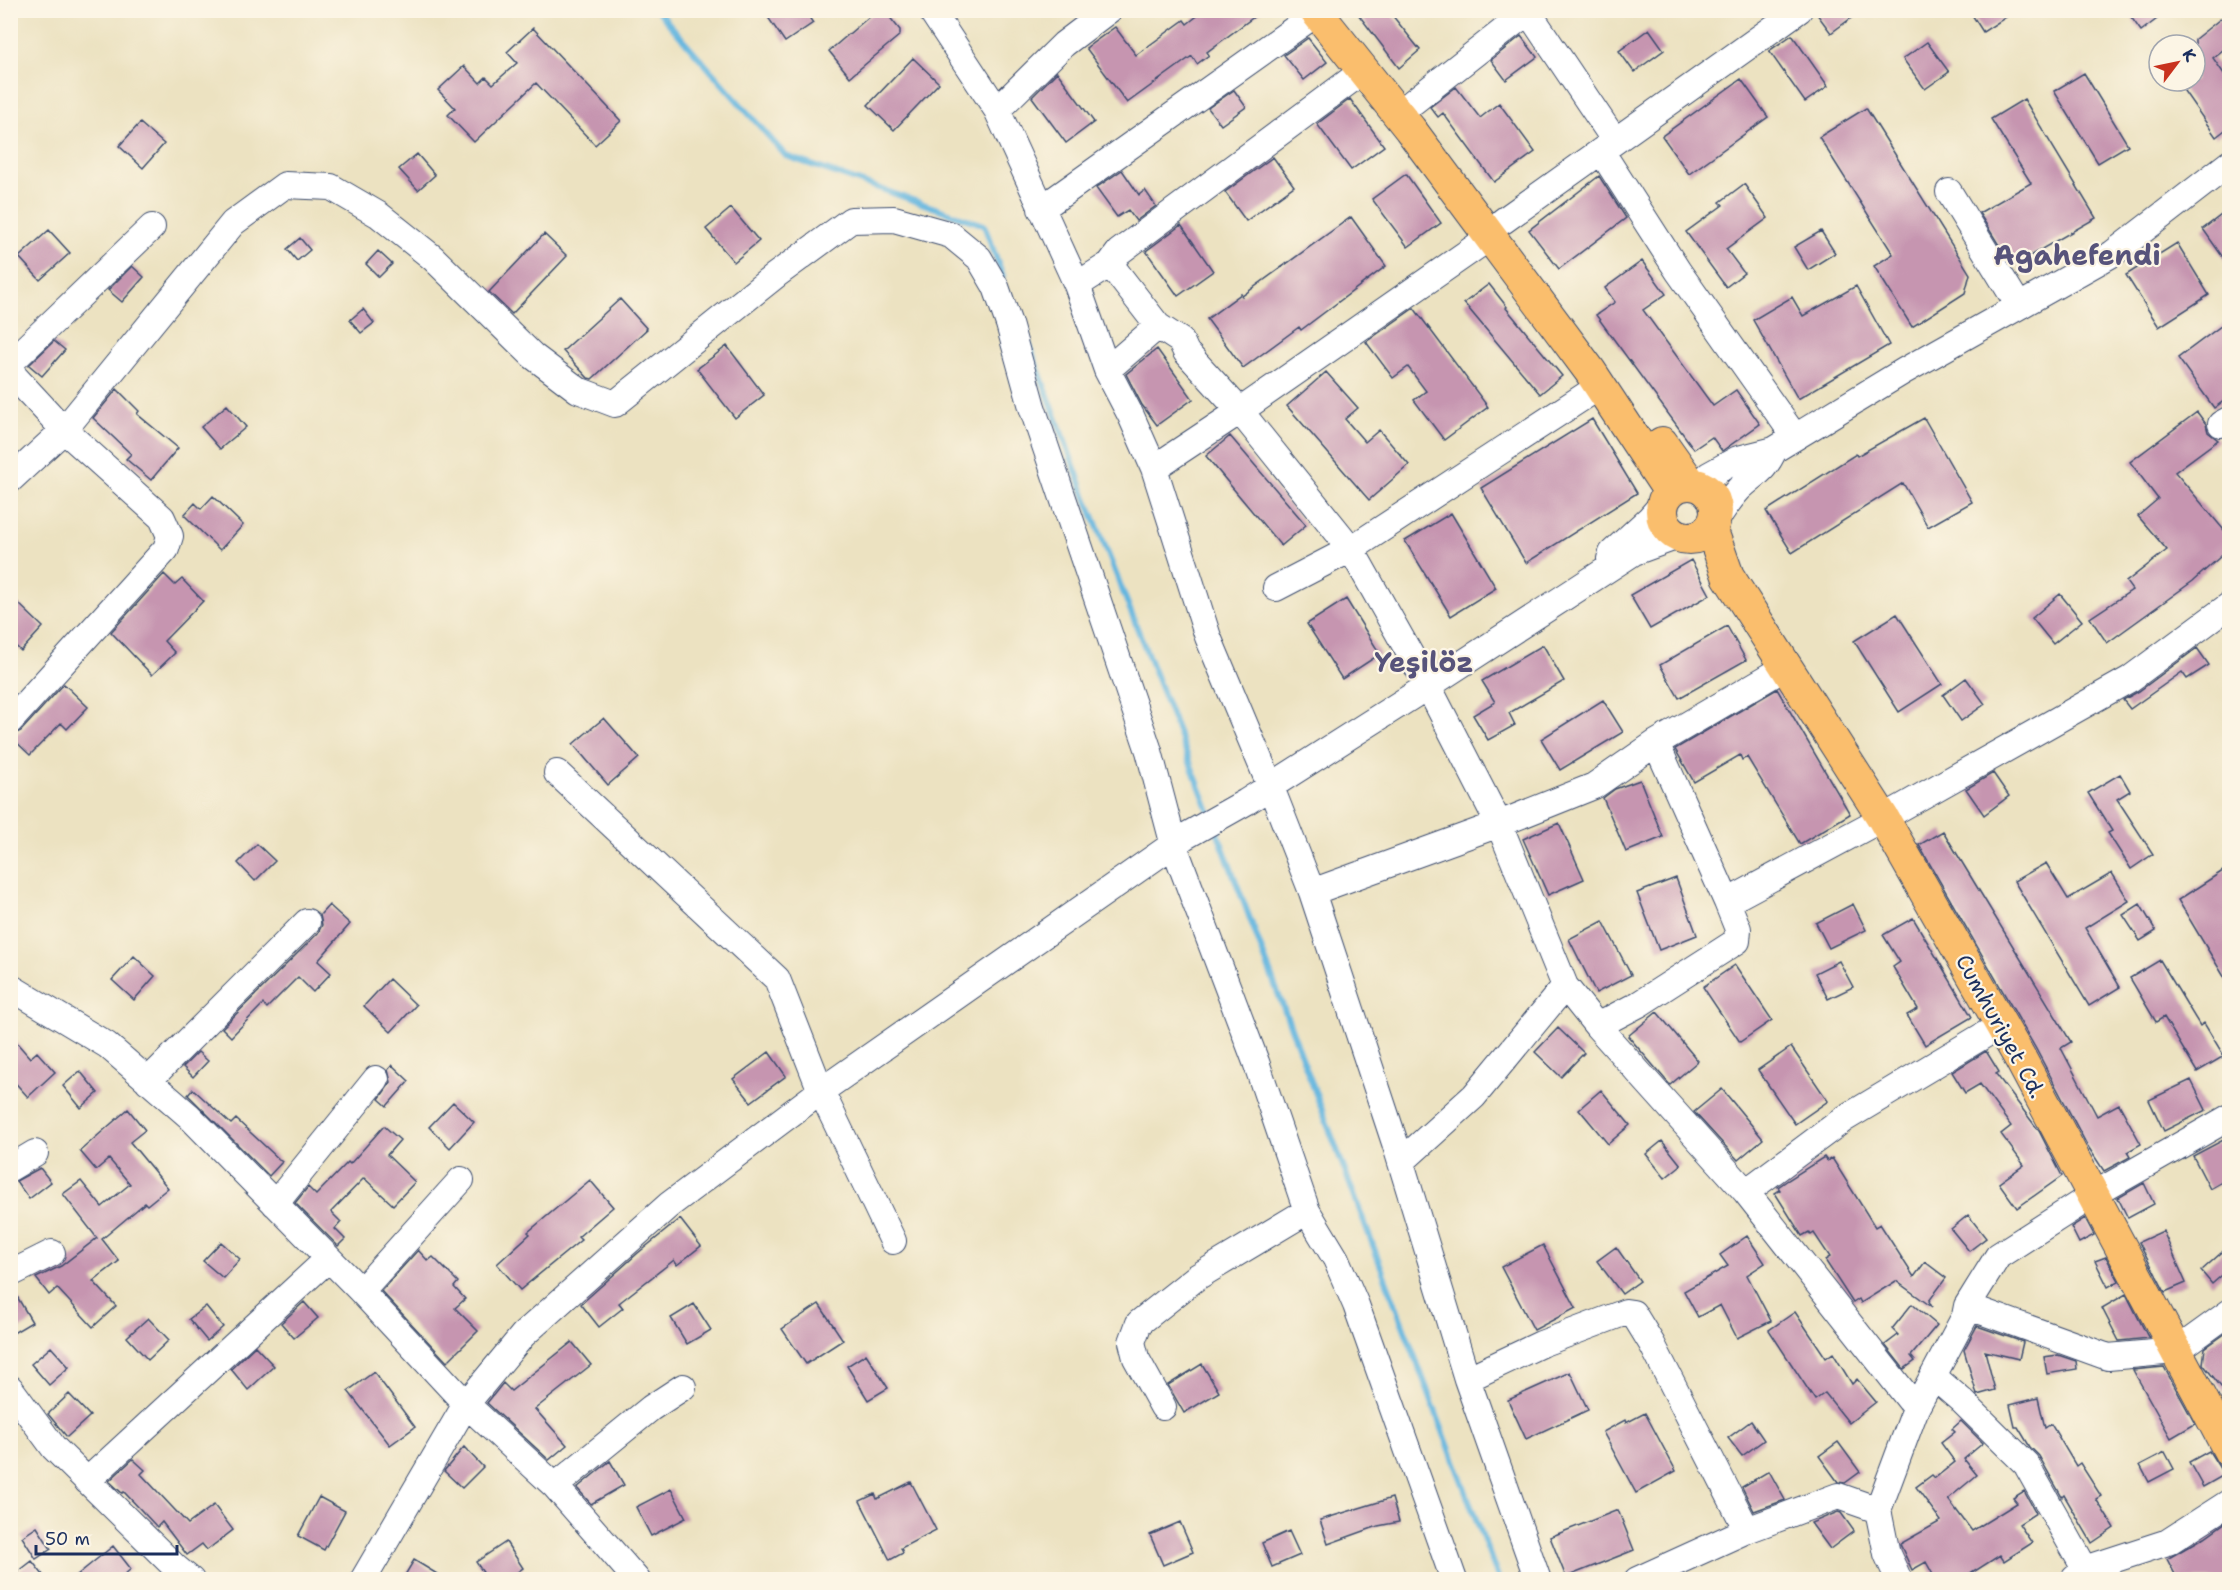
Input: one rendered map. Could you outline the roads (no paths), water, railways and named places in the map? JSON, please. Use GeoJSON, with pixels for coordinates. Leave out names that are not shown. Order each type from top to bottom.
{"type":"FeatureCollection","features":[{"type":"Feature","properties":{"kind":"main road"},"geometry":{"type":"LineString","coordinates":[[1325,11],[1413,102],[1600,386],[1681,491],[1711,495],[1715,502],[1716,517],[1697,532]]}},
{"type":"Feature","properties":{"kind":"main road"},"geometry":{"type":"LineString","coordinates":[[1325,11],[1363,71],[1497,229],[1616,376],[1681,491]]}},
{"type":"Feature","properties":{"kind":"main road","name":"Cumhuriyet Cd."},"geometry":{"type":"LineString","coordinates":[[1681,491],[1662,514],[1665,525],[1673,534],[1697,532],[1719,581],[1752,612],[1883,818],[2001,1025],[2229,1452]]}},
{"type":"Feature","properties":{"kind":"street"},"geometry":{"type":"LineString","coordinates":[[997,111],[1064,44],[1109,10]]}},
{"type":"Feature","properties":{"kind":"street"},"geometry":{"type":"LineString","coordinates":[[1154,468],[1240,411],[1497,229],[1608,146],[1799,10]]}},
{"type":"Feature","properties":{"kind":"street"},"geometry":{"type":"LineString","coordinates":[[1041,209],[1325,11]]}},
{"type":"Feature","properties":{"kind":"street"},"geometry":{"type":"LineString","coordinates":[[1413,102],[1528,11],[1608,146],[1678,271],[1785,443]]}},
{"type":"Feature","properties":{"kind":"street"},"geometry":{"type":"LineString","coordinates":[[935,12],[997,111],[1077,285],[1107,370],[1154,468],[1208,637],[1312,892],[1401,1162],[1467,1379],[1538,1580]]}},
{"type":"Feature","properties":{"kind":"street"},"geometry":{"type":"LineString","coordinates":[[1077,285],[1110,264],[1119,252],[1363,71]]}},
{"type":"Feature","properties":{"kind":"street"},"geometry":{"type":"LineString","coordinates":[[1605,571],[1612,553],[1681,491],[1738,459],[1785,443],[1904,371],[2112,254],[2229,163]]}},
{"type":"Feature","properties":{"kind":"street"},"geometry":{"type":"LineString","coordinates":[[10,480],[64,430],[233,223],[285,185],[331,187],[379,215],[433,258],[533,356],[578,390],[615,404],[776,276],[851,220],[894,219],[951,236],[979,258],[996,287],[1032,407],[1307,1211],[1336,1259],[1356,1305],[1454,1580]]}},
{"type":"Feature","properties":{"kind":"street"},"geometry":{"type":"LineString","coordinates":[[1949,192],[2019,306]]}},
{"type":"Feature","properties":{"kind":"street"},"geometry":{"type":"LineString","coordinates":[[10,721],[166,549],[170,536],[162,518],[64,430],[14,376],[10,364],[152,227]]}},
{"type":"Feature","properties":{"kind":"street"},"geometry":{"type":"LineString","coordinates":[[1110,264],[1158,326],[1181,341],[1186,352],[1240,411],[1351,549],[1428,686],[1500,824],[1564,986],[1746,1192],[1916,1408]]}},
{"type":"Feature","properties":{"kind":"street"},"geometry":{"type":"LineString","coordinates":[[1107,370],[1158,326]]}},
{"type":"Feature","properties":{"kind":"street"},"geometry":{"type":"LineString","coordinates":[[1276,588],[1351,549],[1600,386]]}},
{"type":"Feature","properties":{"kind":"street"},"geometry":{"type":"LineString","coordinates":[[363,1580],[466,1404],[524,1335],[669,1204],[821,1091],[1179,841],[1428,686],[1634,552],[1697,532],[1767,465],[1785,443]]}},
{"type":"Feature","properties":{"kind":"street"},"geometry":{"type":"LineString","coordinates":[[1728,902],[2130,679],[2229,605]]}},
{"type":"Feature","properties":{"kind":"street"},"geometry":{"type":"LineString","coordinates":[[1312,892],[1500,824],[1594,786],[1656,743],[1786,667]]}},
{"type":"Feature","properties":{"kind":"street"},"geometry":{"type":"LineString","coordinates":[[1597,1026],[1639,1004],[1737,941],[1738,929],[1728,902],[1656,743]]}},
{"type":"Feature","properties":{"kind":"street"},"geometry":{"type":"LineString","coordinates":[[556,773],[777,980],[821,1091],[893,1241]]}},
{"type":"Feature","properties":{"kind":"street"},"geometry":{"type":"LineString","coordinates":[[148,1081],[307,922]]}},
{"type":"Feature","properties":{"kind":"street"},"geometry":{"type":"LineString","coordinates":[[1401,1162],[1474,1096],[1564,986]]}},
{"type":"Feature","properties":{"kind":"street"},"geometry":{"type":"LineString","coordinates":[[10,987],[107,1045],[189,1116],[361,1291],[466,1404],[555,1486],[637,1580]]}},
{"type":"Feature","properties":{"kind":"street"},"geometry":{"type":"LineString","coordinates":[[1746,1192],[1844,1119],[2001,1025]]}},
{"type":"Feature","properties":{"kind":"street"},"geometry":{"type":"LineString","coordinates":[[275,1204],[376,1080]]}},
{"type":"Feature","properties":{"kind":"street"},"geometry":{"type":"LineString","coordinates":[[1899,1580],[1887,1554],[1878,1510],[1916,1408],[1965,1316],[1967,1306],[1998,1256],[2093,1195],[2229,1117]]}},
{"type":"Feature","properties":{"kind":"street"},"geometry":{"type":"LineString","coordinates":[[10,1168],[35,1153]]}},
{"type":"Feature","properties":{"kind":"street"},"geometry":{"type":"LineString","coordinates":[[361,1291],[460,1180]]}},
{"type":"Feature","properties":{"kind":"street"},"geometry":{"type":"LineString","coordinates":[[1163,1407],[1136,1358],[1132,1342],[1139,1323],[1197,1277],[1307,1211]]}},
{"type":"Feature","properties":{"kind":"street"},"geometry":{"type":"LineString","coordinates":[[10,1274],[52,1253]]}},
{"type":"Feature","properties":{"kind":"street"},"geometry":{"type":"LineString","coordinates":[[87,1481],[328,1258]]}},
{"type":"Feature","properties":{"kind":"street"},"geometry":{"type":"LineString","coordinates":[[1967,1306],[2108,1357],[2176,1351],[2229,1312]]}},
{"type":"Feature","properties":{"kind":"street"},"geometry":{"type":"LineString","coordinates":[[1467,1379],[1541,1344],[1626,1312],[1633,1313],[1695,1425],[1747,1530]]}},
{"type":"Feature","properties":{"kind":"street"},"geometry":{"type":"LineString","coordinates":[[1933,1376],[2026,1464],[2080,1574],[2168,1542],[2229,1502]]}},
{"type":"Feature","properties":{"kind":"street"},"geometry":{"type":"LineString","coordinates":[[555,1486],[651,1408],[683,1387]]}},
{"type":"Feature","properties":{"kind":"street"},"geometry":{"type":"LineString","coordinates":[[10,1388],[54,1448],[191,1580]]}},
{"type":"Feature","properties":{"kind":"street"},"geometry":{"type":"LineString","coordinates":[[1637,1580],[1747,1530],[1838,1496],[1878,1510]]}},
{"type":"Feature","properties":{"kind":"waterway"},"geometry":{"type":"LineString","coordinates":[[657,10],[786,156],[984,225],[1003,276]]}},
{"type":"Feature","properties":{"kind":"waterway"},"geometry":{"type":"LineString","coordinates":[[1023,328],[1083,490],[1211,816]]}},
{"type":"Feature","properties":{"kind":"waterway"},"geometry":{"type":"LineString","coordinates":[[1215,826],[1499,1580]]}},
{"type":"Feature","properties":{"kind":"district","name":"Agahefendi"},"geometry":{"type":"Point","coordinates":[2077,255]}},
{"type":"Feature","properties":{"kind":"district","name":"Yeşilöz"},"geometry":{"type":"Point","coordinates":[1424,662]}}]}
